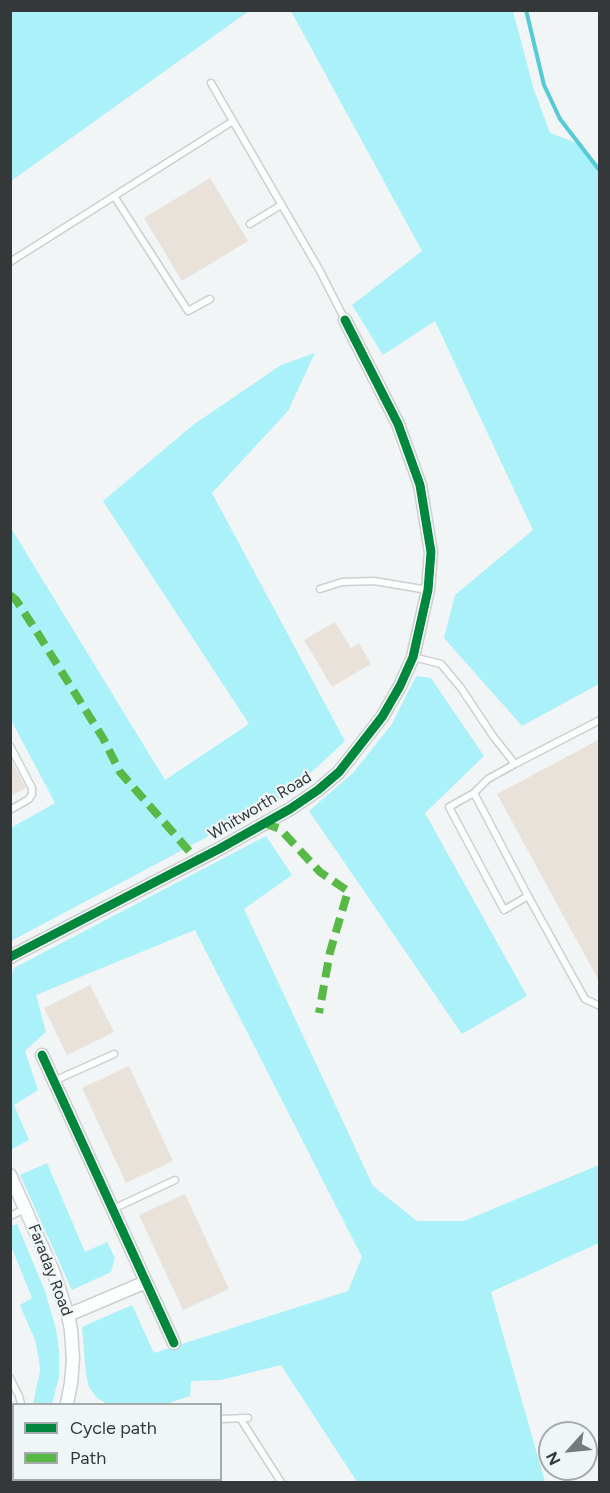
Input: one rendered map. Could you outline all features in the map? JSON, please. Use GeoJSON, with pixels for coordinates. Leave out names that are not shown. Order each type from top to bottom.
{"type":"FeatureCollection","features":[{"type":"Feature","properties":{"kind":"street","name":"Whitworth Road"},"geometry":{"type":"LineString","coordinates":[[10,957],[219,849],[290,809],[318,790],[339,772],[382,717],[400,686],[413,657],[428,590],[430,552],[420,485],[398,424],[345,320]]}},
{"type":"Feature","properties":{"kind":"street"},"geometry":{"type":"LineString","coordinates":[[42,1055],[174,1343]]}},
{"type":"Feature","properties":{"kind":"street","name":"Faraday Road"},"geometry":{"type":"LineString","coordinates":[[10,1175],[53,1271],[68,1315],[73,1359],[67,1403]]}},
{"type":"Feature","properties":{"kind":"street"},"geometry":{"type":"LineString","coordinates":[[68,1315],[146,1282]]}},
{"type":"Feature","properties":{"kind":"lane"},"geometry":{"type":"LineString","coordinates":[[211,83],[320,271],[345,320]]}},
{"type":"Feature","properties":{"kind":"lane"},"geometry":{"type":"LineString","coordinates":[[10,262],[233,121]]}},
{"type":"Feature","properties":{"kind":"lane"},"geometry":{"type":"LineString","coordinates":[[114,196],[188,311],[210,299]]}},
{"type":"Feature","properties":{"kind":"lane"},"geometry":{"type":"LineString","coordinates":[[250,224],[282,205]]}},
{"type":"Feature","properties":{"kind":"lane"},"geometry":{"type":"LineString","coordinates":[[320,589],[342,582],[374,580],[428,590]]}},
{"type":"Feature","properties":{"kind":"lane"},"geometry":{"type":"LineString","coordinates":[[413,657],[441,664],[461,688],[514,764]]}},
{"type":"Feature","properties":{"kind":"lane"},"geometry":{"type":"LineString","coordinates":[[528,896],[504,910],[449,807],[474,793],[489,779],[514,764],[600,720]]}},
{"type":"Feature","properties":{"kind":"lane"},"geometry":{"type":"LineString","coordinates":[[10,746],[32,788],[32,794],[29,800],[10,810]]}},
{"type":"Feature","properties":{"kind":"lane"},"geometry":{"type":"LineString","coordinates":[[474,793],[585,999],[600,1006]]}},
{"type":"Feature","properties":{"kind":"lane"},"geometry":{"type":"LineString","coordinates":[[54,1081],[114,1054]]}},
{"type":"Feature","properties":{"kind":"lane"},"geometry":{"type":"LineString","coordinates":[[112,1210],[175,1180]]}},
{"type":"Feature","properties":{"kind":"lane"},"geometry":{"type":"LineString","coordinates":[[10,1216],[26,1209]]}},
{"type":"Feature","properties":{"kind":"lane"},"geometry":{"type":"LineString","coordinates":[[10,1378],[21,1403]]}},
{"type":"Feature","properties":{"kind":"lane"},"geometry":{"type":"LineString","coordinates":[[240,1418],[281,1482]]}},
{"type":"Feature","properties":{"kind":"lane"},"geometry":{"type":"LineString","coordinates":[[222,1419],[248,1418]]}},
{"type":"Feature","properties":{"kind":"shaded area"},"geometry":{"type":"Polygon","coordinates":[[[11,10],[249,10],[249,11],[11,181],[11,10]]]}},
{"type":"Feature","properties":{"kind":"shaded area"},"geometry":{"type":"Polygon","coordinates":[[[291,11],[513,11],[534,90],[550,133],[579,144],[599,172],[599,684],[522,726],[444,638],[455,595],[533,530],[435,321],[383,355],[352,305],[422,251],[291,11]]]}},
{"type":"Feature","properties":{"kind":"shaded area"},"geometry":{"type":"Polygon","coordinates":[[[315,353],[288,411],[212,493],[345,741],[288,794],[11,941],[11,828],[55,803],[11,720],[11,528],[165,780],[249,724],[103,501],[193,425],[281,365],[315,353]]]}},
{"type":"Feature","properties":{"kind":"shaded area"},"geometry":{"type":"Polygon","coordinates":[[[416,676],[431,678],[484,756],[425,813],[527,996],[462,1034],[309,811],[353,773],[392,724],[416,676]]]}},
{"type":"Feature","properties":{"kind":"shaded area"},"geometry":{"type":"Polygon","coordinates":[[[266,836],[292,875],[244,909],[373,1186],[417,1221],[464,1221],[599,1165],[599,1243],[491,1292],[538,1457],[538,1481],[545,1482],[357,1482],[281,1365],[221,1380],[191,1381],[190,1396],[169,1403],[105,1403],[96,1397],[89,1387],[86,1375],[82,1327],[132,1305],[154,1353],[348,1291],[362,1257],[195,930],[36,995],[46,1032],[25,1051],[38,1090],[14,1105],[29,1140],[12,1149],[10,1146],[10,979],[14,968],[266,836]]]}},
{"type":"Feature","properties":{"kind":"shaded area"},"geometry":{"type":"Polygon","coordinates":[[[47,1163],[85,1252],[107,1242],[115,1258],[111,1272],[72,1290],[20,1175],[47,1163]]]}},
{"type":"Feature","properties":{"kind":"shaded area"},"geometry":{"type":"Polygon","coordinates":[[[17,1224],[45,1291],[56,1329],[59,1377],[52,1403],[33,1403],[40,1371],[39,1360],[35,1340],[20,1305],[32,1298],[11,1246],[11,1226],[17,1224]]]}},
{"type":"Feature","properties":{"kind":"building"},"geometry":{"type":"Polygon","coordinates":[[[210,178],[248,241],[182,281],[144,218],[210,178]]]}},
{"type":"Feature","properties":{"kind":"building"},"geometry":{"type":"Polygon","coordinates":[[[335,622],[351,648],[359,643],[371,664],[332,687],[304,640],[335,622]]]}},
{"type":"Feature","properties":{"kind":"building"},"geometry":{"type":"Polygon","coordinates":[[[600,739],[600,983],[497,794],[600,739]]]}},
{"type":"Feature","properties":{"kind":"building"},"geometry":{"type":"Polygon","coordinates":[[[10,758],[26,788],[10,796],[10,758]]]}},
{"type":"Feature","properties":{"kind":"building"},"geometry":{"type":"Polygon","coordinates":[[[90,985],[114,1032],[67,1055],[44,1008],[90,985]]]}},
{"type":"Feature","properties":{"kind":"building"},"geometry":{"type":"Polygon","coordinates":[[[129,1066],[173,1161],[126,1183],[82,1088],[129,1066]]]}},
{"type":"Feature","properties":{"kind":"building"},"geometry":{"type":"Polygon","coordinates":[[[185,1194],[229,1289],[183,1310],[139,1215],[185,1194]]]}},
{"type":"Feature","properties":{"kind":"waterway"},"geometry":{"type":"LineString","coordinates":[[526,10],[544,85],[560,119],[600,171]]}},
{"type":"Feature","properties":{"kind":"marked path"},"geometry":{"type":"LineString","coordinates":[[10,595],[16,600],[35,629],[103,738],[120,772],[197,860]]}},
{"type":"Feature","properties":{"kind":"marked path"},"geometry":{"type":"LineString","coordinates":[[264,823],[280,829],[320,872],[348,891],[330,952],[319,1013]]}},
{"type":"Feature","properties":{"kind":"cycle path"},"geometry":{"type":"LineString","coordinates":[[10,957],[219,849],[290,809],[318,790],[339,772],[382,717],[400,686],[413,657],[428,590],[431,552],[420,485],[398,424],[345,320]]}},
{"type":"Feature","properties":{"kind":"cycle path"},"geometry":{"type":"LineString","coordinates":[[42,1055],[174,1343]]}}]}
